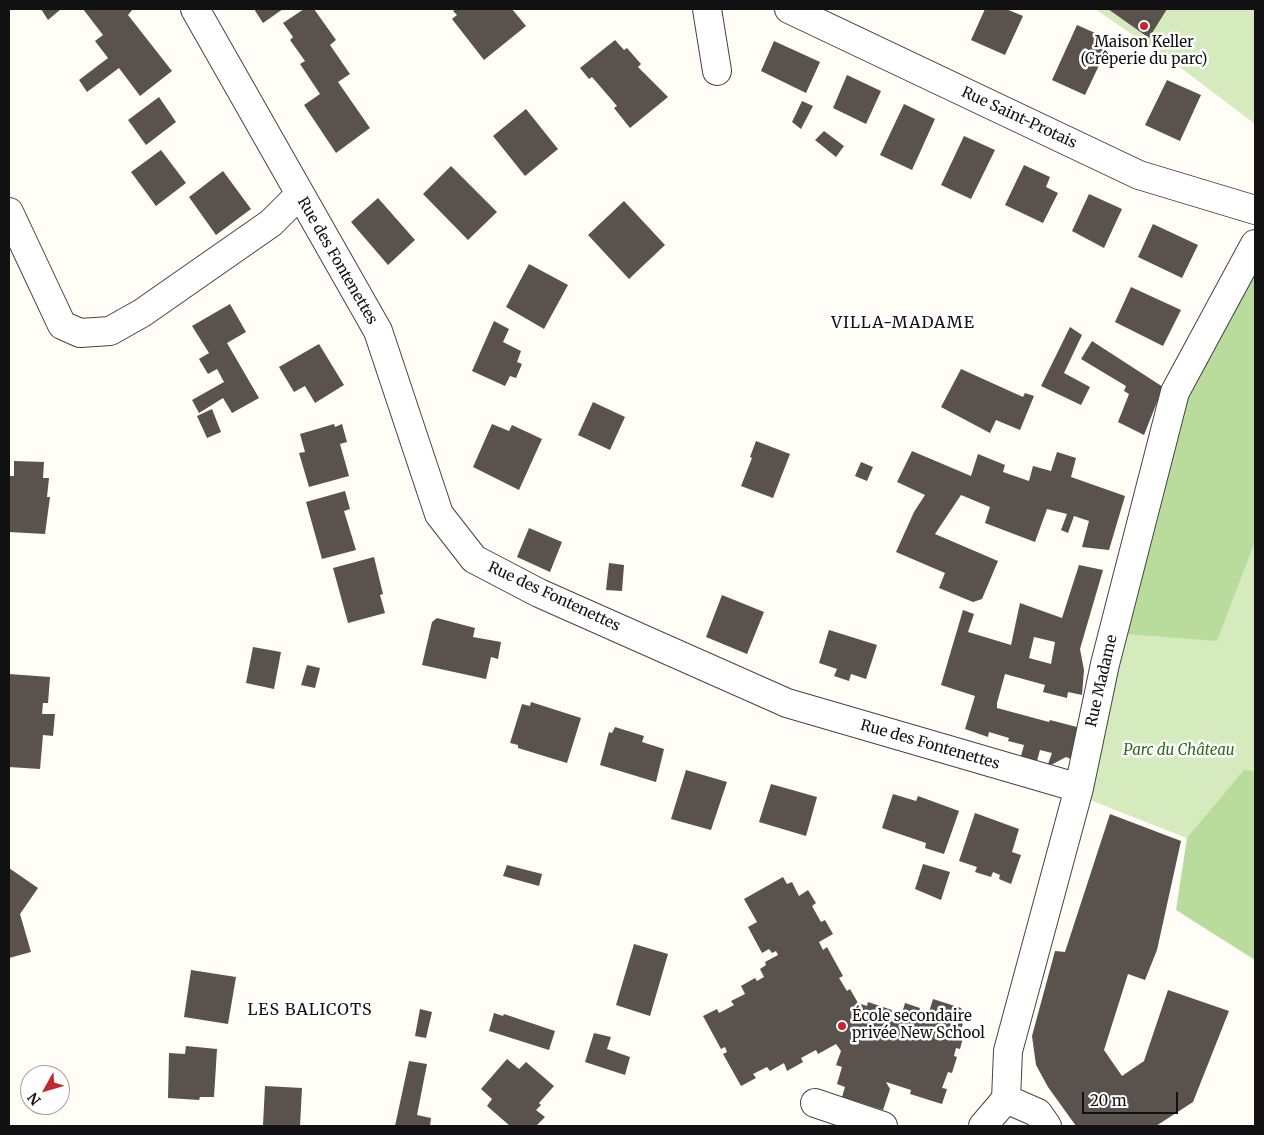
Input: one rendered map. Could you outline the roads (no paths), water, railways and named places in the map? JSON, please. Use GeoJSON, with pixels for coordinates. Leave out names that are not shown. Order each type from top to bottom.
{"type":"FeatureCollection","features":[{"type":"Feature","properties":{"kind":"street","name":"Rue des Fontenettes"},"geometry":{"type":"LineString","coordinates":[[195,9],[378,331],[439,514],[474,559],[539,593],[786,704],[1078,788]]}},
{"type":"Feature","properties":{"kind":"street"},"geometry":{"type":"LineString","coordinates":[[707,9],[717,71]]}},
{"type":"Feature","properties":{"kind":"street","name":"Rue Saint-Protais"},"geometry":{"type":"LineString","coordinates":[[789,9],[1139,175],[1255,210]]}},
{"type":"Feature","properties":{"kind":"street"},"geometry":{"type":"LineString","coordinates":[[9,212],[62,325],[80,333],[90,333],[110,331],[142,313],[271,223],[299,195]]}},
{"type":"Feature","properties":{"kind":"street","name":"Rue Madame"},"geometry":{"type":"LineString","coordinates":[[1006,1099],[1008,1051],[1078,788],[1104,668],[1175,392],[1255,244]]}},
{"type":"Feature","properties":{"kind":"street"},"geometry":{"type":"LineString","coordinates":[[983,1126],[1006,1099],[1038,1113],[1047,1126]]}},
{"type":"Feature","properties":{"kind":"street"},"geometry":{"type":"LineString","coordinates":[[815,1103],[883,1126]]}},
{"type":"Feature","properties":{"kind":"place","name":"Maison Keller (Crêperie du parc)"},"geometry":{"type":"Point","coordinates":[1144,26]}},
{"type":"Feature","properties":{"kind":"place","name":"École secondaire privée New School"},"geometry":{"type":"Point","coordinates":[842,1026]}},
{"type":"Feature","properties":{"kind":"district","name":"VILLA-MADAME"},"geometry":{"type":"Point","coordinates":[903,323]}},
{"type":"Feature","properties":{"kind":"district","name":"LES BALICOTS"},"geometry":{"type":"Point","coordinates":[310,1010]}},
{"type":"Feature","properties":{"kind":"park label","name":"Parc du Château"},"geometry":{"type":"Point","coordinates":[1179,751]}}]}
